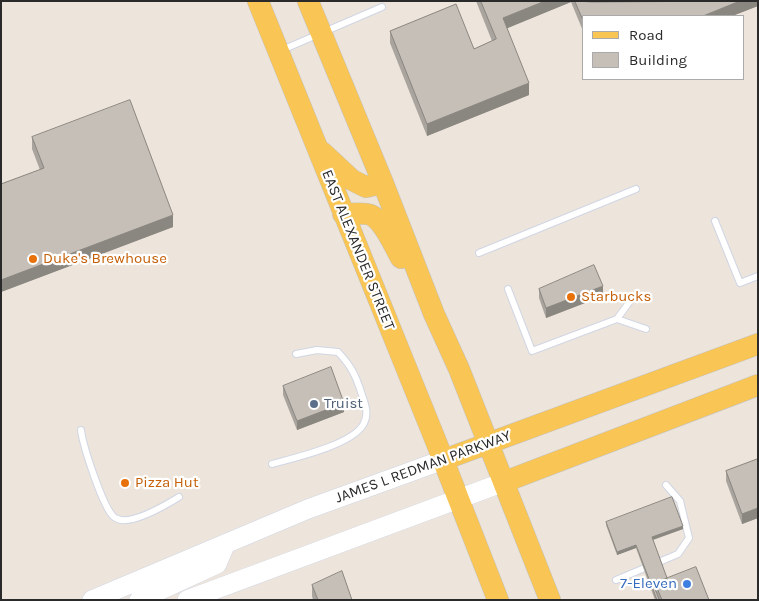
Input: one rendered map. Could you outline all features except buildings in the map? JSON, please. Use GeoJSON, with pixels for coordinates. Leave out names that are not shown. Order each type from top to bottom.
{"type":"FeatureCollection","features":[{"type":"Feature","properties":{"kind":"main road","name":"EAST ALEXANDER STREET"},"geometry":{"type":"LineString","coordinates":[[258,1],[498,600]]}},
{"type":"Feature","properties":{"kind":"main road"},"geometry":{"type":"LineString","coordinates":[[308,1],[383,183],[434,314],[459,369],[550,600]]}},
{"type":"Feature","properties":{"kind":"main road"},"geometry":{"type":"LineString","coordinates":[[316,146],[352,180],[366,187],[383,183]]}},
{"type":"Feature","properties":{"kind":"main road"},"geometry":{"type":"LineString","coordinates":[[343,214],[361,213],[371,215],[380,222],[434,314]]}},
{"type":"Feature","properties":{"kind":"main road","name":"JAMES L REDMAN PARKWAY"},"geometry":{"type":"LineString","coordinates":[[92,600],[308,509],[758,344]]}},
{"type":"Feature","properties":{"kind":"main road"},"geometry":{"type":"LineString","coordinates":[[187,600],[504,482],[756,384]]}},
{"type":"Feature","properties":{"kind":"main road"},"geometry":{"type":"LineString","coordinates":[[139,600],[217,564],[225,545]]}},
{"type":"Feature","properties":{"kind":"lane"},"geometry":{"type":"LineString","coordinates":[[278,51],[382,7]]}},
{"type":"Feature","properties":{"kind":"lane"},"geometry":{"type":"LineString","coordinates":[[479,253],[636,189]]}},
{"type":"Feature","properties":{"kind":"lane"},"geometry":{"type":"LineString","coordinates":[[715,221],[740,283],[758,276]]}},
{"type":"Feature","properties":{"kind":"lane"},"geometry":{"type":"LineString","coordinates":[[508,289],[532,351],[617,319],[633,297]]}},
{"type":"Feature","properties":{"kind":"lane"},"geometry":{"type":"LineString","coordinates":[[617,319],[646,329]]}},
{"type":"Feature","properties":{"kind":"lane"},"geometry":{"type":"LineString","coordinates":[[272,464],[328,447],[347,438],[363,426],[368,411],[355,373],[338,352],[317,350],[296,354]]}},
{"type":"Feature","properties":{"kind":"lane"},"geometry":{"type":"LineString","coordinates":[[80,430],[83,444],[107,508],[114,518],[130,520],[166,506],[179,497]]}},
{"type":"Feature","properties":{"kind":"lane"},"geometry":{"type":"LineString","coordinates":[[616,580],[678,554],[689,538],[680,501],[666,485]]}},
{"type":"Feature","properties":{"kind":"place","name":"Duke's Brewhouse"},"geometry":{"type":"Point","coordinates":[33,259]}},
{"type":"Feature","properties":{"kind":"place","name":"Starbucks"},"geometry":{"type":"Point","coordinates":[571,297]}},
{"type":"Feature","properties":{"kind":"place","name":"Truist"},"geometry":{"type":"Point","coordinates":[314,404]}},
{"type":"Feature","properties":{"kind":"place","name":"Pizza Hut"},"geometry":{"type":"Point","coordinates":[125,483]}},
{"type":"Feature","properties":{"kind":"place","name":"7-Eleven"},"geometry":{"type":"Point","coordinates":[687,584]}}]}
